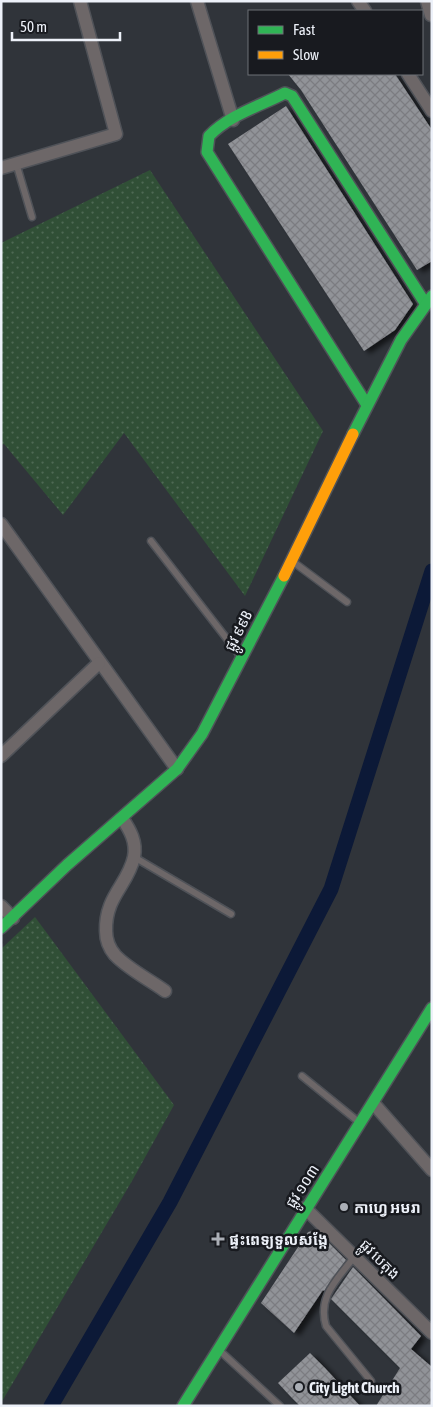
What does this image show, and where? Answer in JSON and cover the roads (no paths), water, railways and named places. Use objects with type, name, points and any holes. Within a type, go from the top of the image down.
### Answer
[{"type":"street","points":[[1,168],[116,134],[80,1]]},
{"type":"street","points":[[197,1],[233,120]]},
{"type":"street","points":[[427,1],[428,16]]},
{"type":"street","points":[[409,75],[432,111]]},
{"type":"street","points":[[367,405],[207,152],[207,142],[210,134],[284,93],[292,96],[428,299]]},
{"type":"street","name":"ផ្លូវ ៩៩B","points":[[1,928],[67,865],[177,768],[202,734],[292,560],[367,405],[401,340],[428,299]]},
{"type":"street","points":[[1,524],[99,663],[177,768]]},
{"type":"street","points":[[1,756],[99,663]]},
{"type":"street","points":[[122,818],[131,831],[134,843],[134,858],[109,904],[106,920],[106,937],[116,956],[165,991]]},
{"type":"street","points":[[1,906],[13,918]]},
{"type":"street","name":"ផ្លូវ ១០៣","points":[[183,1406],[305,1208],[374,1104],[432,1008]]},
{"type":"street","points":[[374,1104],[432,1170]]},
{"type":"street","name":"ផ្លូវ បេតុង","points":[[305,1208],[432,1332]]},
{"type":"lane","points":[[16,163],[32,217]]},
{"type":"lane","points":[[151,541],[241,658]]},
{"type":"lane","points":[[292,560],[348,602]]},
{"type":"lane","points":[[134,858],[231,914]]},
{"type":"lane","points":[[302,1076],[361,1124]]},
{"type":"lane","points":[[354,1257],[329,1291],[323,1304],[323,1316],[326,1326],[372,1381]]},
{"type":"lane","points":[[218,1349],[280,1406]]},
{"type":"waterway","points":[[51,1406],[170,1202],[331,889],[432,571]]},
{"type":"place","name":"កាហ្វេ អមរា","points":[[344,1207]]},
{"type":"place","name":"ផ្ទះពេទ្យទួលសង្កែ","points":[[218,1239]]},
{"type":"place","name":"City Light Church","points":[[299,1387]]}]
